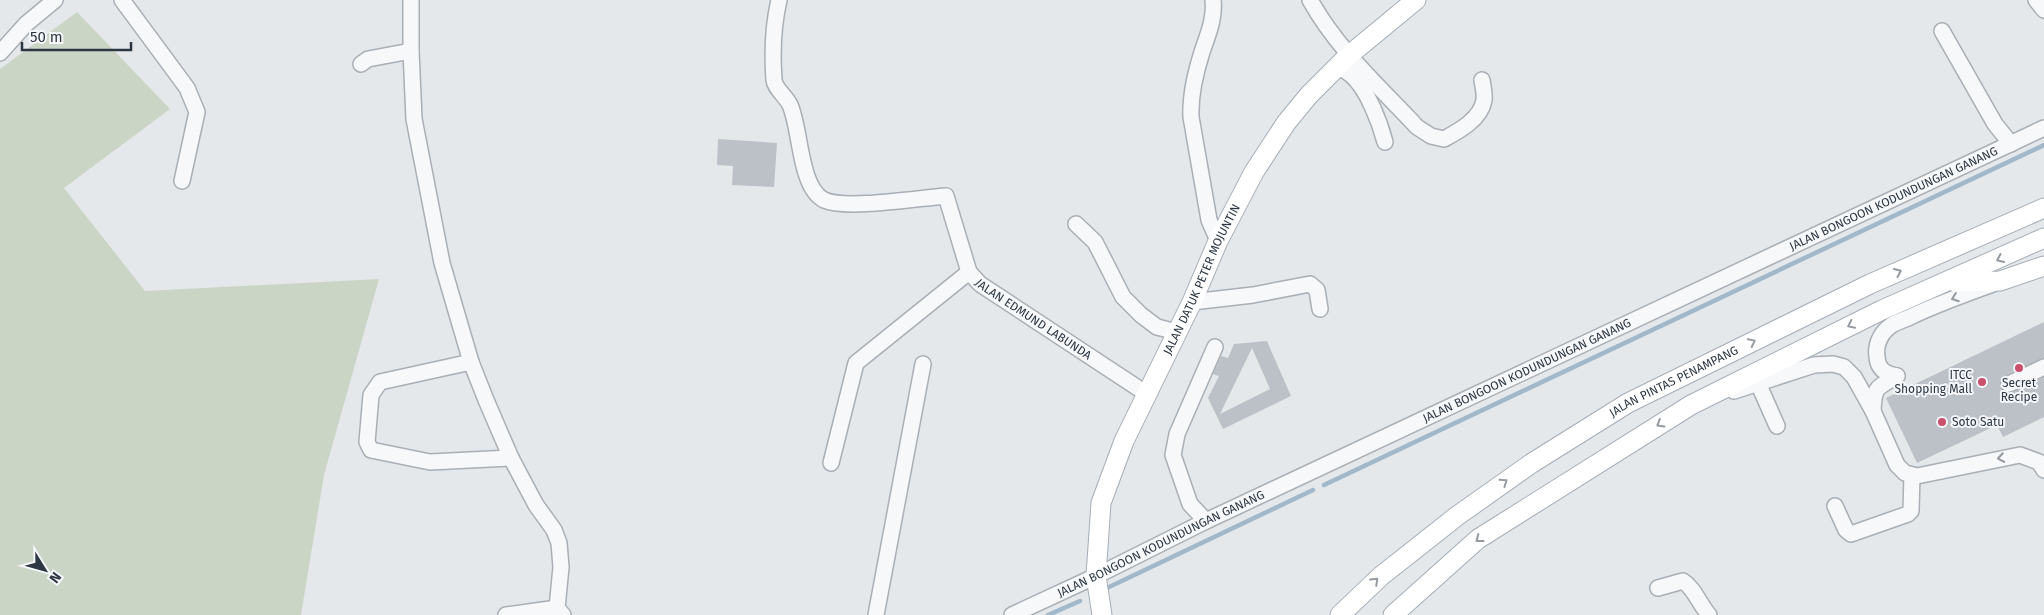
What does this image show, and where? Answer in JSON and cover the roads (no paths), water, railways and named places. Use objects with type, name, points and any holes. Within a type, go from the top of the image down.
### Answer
[{"type":"main road","name":"JALAN DATUK PETER MOJUNTIN","points":[[1102,615],[1096,576],[1101,503],[1121,450],[1192,302],[1218,241],[1254,172],[1286,123],[1309,95],[1342,61],[1416,0]]},
{"type":"main road","name":"JALAN PINTAS PENAMPANG","points":[[1340,615],[1381,576],[1457,516],[1532,463],[1628,403],[1870,284],[2044,208]]},
{"type":"main road","points":[[1393,615],[1478,539],[1691,405],[1882,310],[2044,238]]},
{"type":"main road","points":[[1947,282],[2000,281],[2044,266]]},
{"type":"street","points":[[0,53],[26,24],[55,0]]},
{"type":"street","points":[[122,0],[186,88],[197,112],[182,181]]},
{"type":"street","points":[[411,0],[414,119],[442,264],[472,362],[511,458],[536,505],[554,530],[559,543],[560,612],[506,615]]},
{"type":"street","name":"JALAN EDMUND LABUNDA","points":[[779,0],[773,26],[774,82],[790,104],[807,174],[813,190],[824,199],[852,204],[946,196],[970,272],[980,284],[1147,394]]},
{"type":"street","points":[[1214,0],[1213,20],[1190,100],[1191,117],[1209,220],[1218,241]]},
{"type":"street","points":[[1310,0],[1334,38],[1342,61],[1363,90],[1381,126],[1385,142]]},
{"type":"street","points":[[2036,0],[2044,10]]},
{"type":"street","points":[[1942,31],[1995,124],[2011,144]]},
{"type":"street","points":[[361,64],[368,59],[411,51]]},
{"type":"street","points":[[1342,61],[1417,127],[1431,136],[1444,139],[1464,128],[1482,107],[1484,99],[1482,80]]},
{"type":"street","name":"JALAN BONGOON KODUNDUNGAN GANANG","points":[[1012,615],[1096,576],[1206,521],[1771,258],[2044,128]]},
{"type":"street","points":[[1076,224],[1095,242],[1123,297],[1157,327],[1177,332]]},
{"type":"street","points":[[831,463],[856,364],[970,272]]},
{"type":"street","points":[[1873,411],[1873,394],[1897,376],[1881,370],[1877,362],[1876,350],[1879,338],[1889,327],[1932,306],[2000,281]]},
{"type":"street","points":[[1192,302],[1253,295],[1310,284],[1317,290],[1320,309]]},
{"type":"street","points":[[1206,521],[1190,504],[1173,455],[1177,434],[1215,347]]},
{"type":"street","points":[[472,362],[380,382],[371,395],[367,442],[371,450],[419,461],[511,458]]},
{"type":"street","points":[[877,613],[922,364]]},
{"type":"street","points":[[1691,405],[1814,365],[1834,364],[1850,371],[1873,411],[1897,465],[1905,473],[1917,476],[2020,455],[2039,462],[2044,470]]},
{"type":"street","points":[[2009,384],[2044,367]]},
{"type":"street","points":[[1758,383],[1777,426]]},
{"type":"street","points":[[1835,506],[1846,530],[1850,534],[1908,514],[1911,512],[1912,475]]},
{"type":"street","points":[[1658,588],[1683,581],[1688,585],[1709,615]]},
{"type":"waterway","points":[[1324,485],[2044,145]]},
{"type":"waterway","points":[[1107,588],[1313,490]]},
{"type":"waterway","points":[[1048,615],[1080,601]]},
{"type":"place","name":"Secret Recipe","points":[[2019,368]]},
{"type":"place","name":"ITCC Shopping Mall","points":[[1982,382]]},
{"type":"place","name":"Soto Satu","points":[[1942,422]]}]
